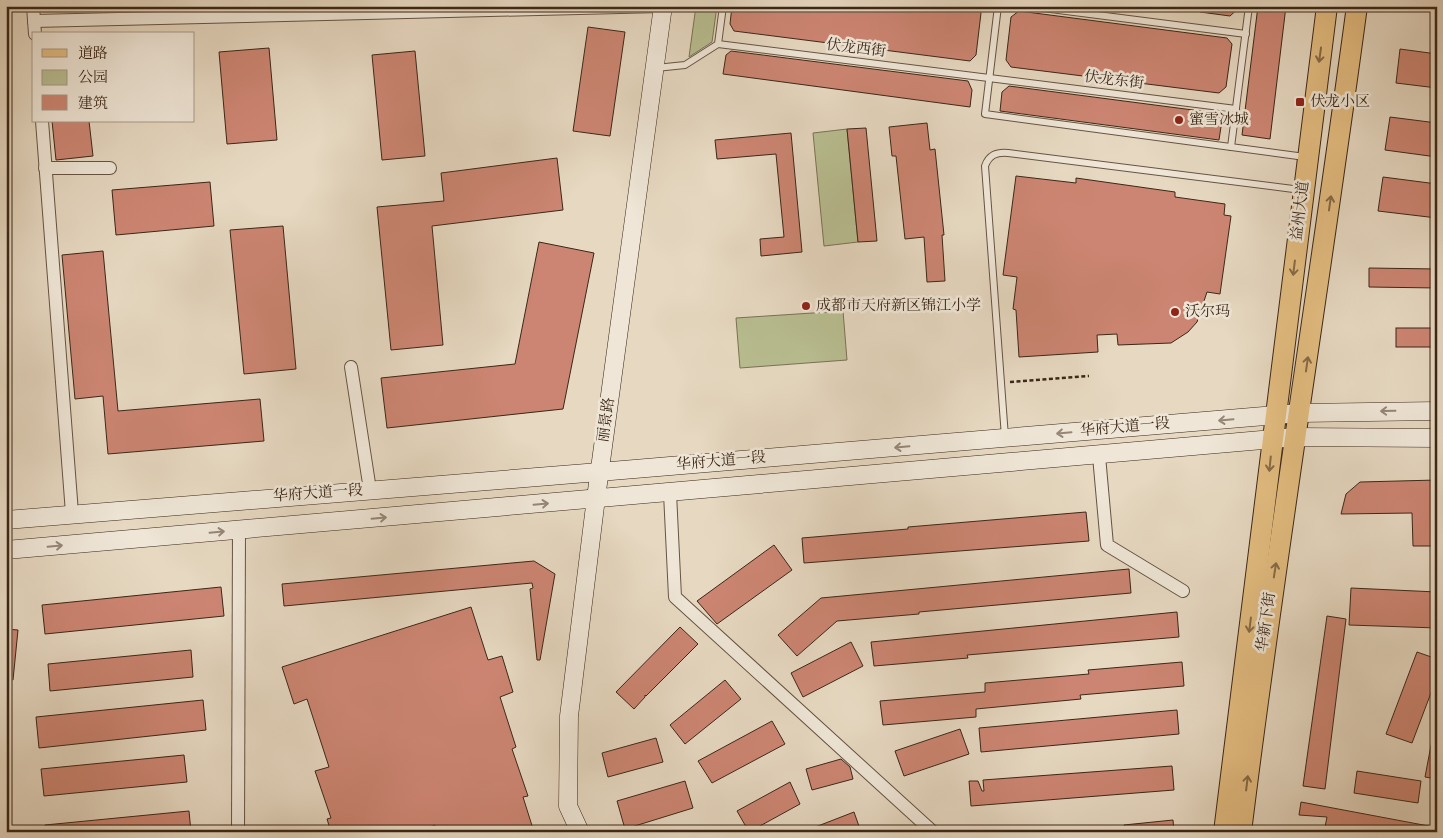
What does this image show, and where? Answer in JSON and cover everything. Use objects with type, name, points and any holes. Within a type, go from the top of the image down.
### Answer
[{"type":"main road","name":"丽景路","points":[[580,832],[568,806],[569,716],[596,498],[662,6]]},
{"type":"main road","name":"益州大道","points":[[1224,832],[1304,190],[1306,157],[1327,6]]},
{"type":"main road","name":"益州大道","points":[[1300,412],[1357,6]]},
{"type":"main road","name":"华府大道一段","points":[[6,520],[72,513],[600,472],[1300,412],[1437,411]]},
{"type":"main road","name":"华新下街","points":[[1241,832],[1266,627],[1300,412]]},
{"type":"main road","points":[[6,550],[1099,456],[1296,437],[1437,438]]},
{"type":"street","points":[[33,6],[35,28],[662,6]]},
{"type":"street","points":[[42,122],[72,513]]},
{"type":"street","points":[[45,168],[110,168]]},
{"type":"street","points":[[351,367],[370,490]]},
{"type":"street","points":[[1099,456],[1106,545],[1183,590]]},
{"type":"street","points":[[670,493],[675,597],[933,832]]},
{"type":"street","points":[[238,832],[239,530]]},
{"type":"lane","points":[[654,68],[686,65],[718,44],[723,6]]},
{"type":"lane","points":[[998,6],[985,114],[1306,157]]},
{"type":"lane","points":[[1027,6],[1246,34]]},
{"type":"lane","points":[[1231,147],[1249,6]]},
{"type":"lane","name":"伏龙西街","points":[[718,44],[990,78]]},
{"type":"lane","name":"伏龙东街","points":[[990,78],[1236,109]]},
{"type":"lane","points":[[1005,438],[984,166],[988,158],[993,154],[1008,153],[1304,190]]},
{"type":"path","points":[[1001,382],[1089,376]]},
{"type":"green space","points":[[696,6],[717,6],[712,42],[689,57]]},
{"type":"green space","points":[[847,129],[858,242],[824,246],[813,133]]},
{"type":"green space","points":[[843,311],[847,360],[740,368],[736,318]]},
{"type":"building","points":[[732,6],[757,9],[757,6],[977,6],[981,13],[976,55],[970,61],[734,31],[730,24]]},
{"type":"building","points":[[1200,6],[1241,6],[1230,16],[1200,12]]},
{"type":"building","points":[[1258,6],[1286,6],[1270,139],[1242,135]]},
{"type":"building","points":[[1019,11],[1227,38],[1232,44],[1226,87],[1219,93],[1011,67],[1006,60],[1011,17]]},
{"type":"building","points":[[588,27],[625,32],[610,136],[573,131]]},
{"type":"building","points":[[269,48],[277,140],[227,144],[219,52]]},
{"type":"building","points":[[1400,49],[1437,54],[1437,88],[1396,83]]},
{"type":"building","points":[[415,51],[425,156],[382,160],[372,55]]},
{"type":"building","points":[[731,51],[968,81],[972,90],[970,107],[723,74],[726,55]]},
{"type":"building","points":[[1009,86],[1216,113],[1222,120],[1219,140],[1000,111],[1002,92]]},
{"type":"building","points":[[1390,117],[1437,123],[1437,157],[1385,150]]},
{"type":"building","points":[[52,122],[89,122],[93,156],[56,160]]},
{"type":"building","points":[[927,123],[930,150],[935,149],[944,235],[942,235],[945,281],[927,282],[924,237],[905,239],[896,156],[892,156],[889,127]]},
{"type":"building","points":[[866,128],[877,241],[858,242],[847,129]]},
{"type":"building","points":[[791,133],[802,252],[761,256],[760,239],[784,237],[776,154],[717,159],[715,140]]},
{"type":"building","points":[[557,158],[563,210],[432,226],[443,345],[391,350],[377,207],[444,201],[441,173]]},
{"type":"building","points":[[1016,176],[1076,183],[1076,178],[1175,192],[1175,197],[1225,204],[1224,215],[1231,216],[1220,294],[1207,292],[1197,322],[1188,332],[1171,343],[1118,345],[1117,334],[1097,335],[1098,352],[1019,357],[1016,310],[1013,309],[1017,277],[1003,275]]},
{"type":"building","points":[[1383,177],[1437,184],[1437,218],[1378,211]]},
{"type":"building","points":[[210,182],[214,226],[116,235],[112,190]]},
{"type":"building","points":[[283,226],[296,369],[244,374],[230,230]]},
{"type":"building","points":[[539,242],[594,253],[563,409],[387,428],[381,378],[515,364]]},
{"type":"building","points":[[103,251],[118,411],[260,399],[264,441],[108,454],[103,396],[75,399],[62,255]]},
{"type":"building","points":[[1369,268],[1437,269],[1437,288],[1369,287]]},
{"type":"building","points":[[1396,328],[1437,328],[1437,347],[1396,347]]},
{"type":"building","points":[[1437,480],[1437,546],[1413,546],[1412,513],[1341,514],[1346,494],[1360,482]]},
{"type":"building","points":[[1086,512],[1089,541],[804,563],[802,538]]},
{"type":"building","points":[[774,545],[792,570],[717,624],[697,601]]},
{"type":"building","points":[[534,561],[555,574],[540,660],[537,660],[530,589],[533,588],[532,583],[284,606],[282,584]]},
{"type":"building","points":[[1129,569],[1131,593],[837,621],[797,656],[778,635],[821,598]]},
{"type":"building","points":[[221,587],[224,616],[45,634],[42,605]]},
{"type":"building","points":[[1351,588],[1437,592],[1437,628],[1349,625]]},
{"type":"building","points":[[471,607],[488,660],[502,656],[513,692],[500,697],[516,747],[512,749],[528,796],[523,797],[534,832],[436,832],[435,825],[415,832],[331,832],[327,819],[331,818],[315,771],[329,767],[307,699],[294,704],[282,667]]},
{"type":"building","points":[[1177,612],[1179,637],[967,655],[968,658],[874,666],[871,642]]},
{"type":"building","points":[[1327,616],[1346,619],[1325,789],[1303,786]]},
{"type":"building","points":[[680,627],[698,644],[645,695],[634,709],[616,692]]},
{"type":"building","points":[[6,629],[18,630],[13,680],[6,680]]},
{"type":"building","points":[[851,642],[863,666],[803,697],[791,673]]},
{"type":"building","points":[[191,650],[193,677],[50,691],[48,664]]},
{"type":"building","points":[[1417,652],[1437,659],[1437,677],[1412,743],[1386,734]]},
{"type":"building","points":[[1182,662],[1184,686],[1080,695],[1081,699],[976,709],[976,717],[883,725],[880,701],[985,692],[985,683],[1089,674],[1088,670]]},
{"type":"building","points":[[725,680],[741,699],[685,744],[670,725]]},
{"type":"building","points":[[203,700],[206,730],[39,748],[36,717]]},
{"type":"building","points":[[1177,710],[1179,734],[981,752],[979,728]]},
{"type":"building","points":[[772,721],[785,744],[712,783],[698,761]]},
{"type":"building","points":[[960,729],[969,754],[904,776],[895,751]]},
{"type":"building","points":[[656,738],[663,762],[608,777],[602,753]]},
{"type":"building","points":[[1432,740],[1437,740],[1437,779],[1425,777]]},
{"type":"building","points":[[184,755],[187,782],[44,796],[41,769]]},
{"type":"building","points":[[841,759],[850,767],[853,779],[812,790],[806,769]]},
{"type":"building","points":[[1172,766],[1174,790],[971,806],[969,781],[978,781],[982,791],[984,791],[983,780]]},
{"type":"building","points":[[1357,771],[1421,781],[1418,803],[1354,793]]},
{"type":"building","points":[[685,781],[693,808],[625,829],[617,801]]},
{"type":"building","points":[[790,782],[800,804],[749,832],[737,811]]},
{"type":"building","points":[[1301,802],[1434,827],[1433,832],[1324,832],[1327,817],[1299,815]]},
{"type":"building","points":[[189,811],[191,832],[46,832],[45,825]]},
{"type":"building","points":[[854,812],[861,832],[805,832],[805,831]]},
{"type":"building","points":[[1173,820],[1174,832],[1124,832],[1124,825]]},
{"type":"place","name":"伏龙小区","points":[[1300,102]]},
{"type":"place","name":"蜜雪冰城","points":[[1179,120]]},
{"type":"place","name":"成都市天府新区锦江小学","points":[[806,306]]},
{"type":"place","name":"沃尔玛","points":[[1175,312]]}]
